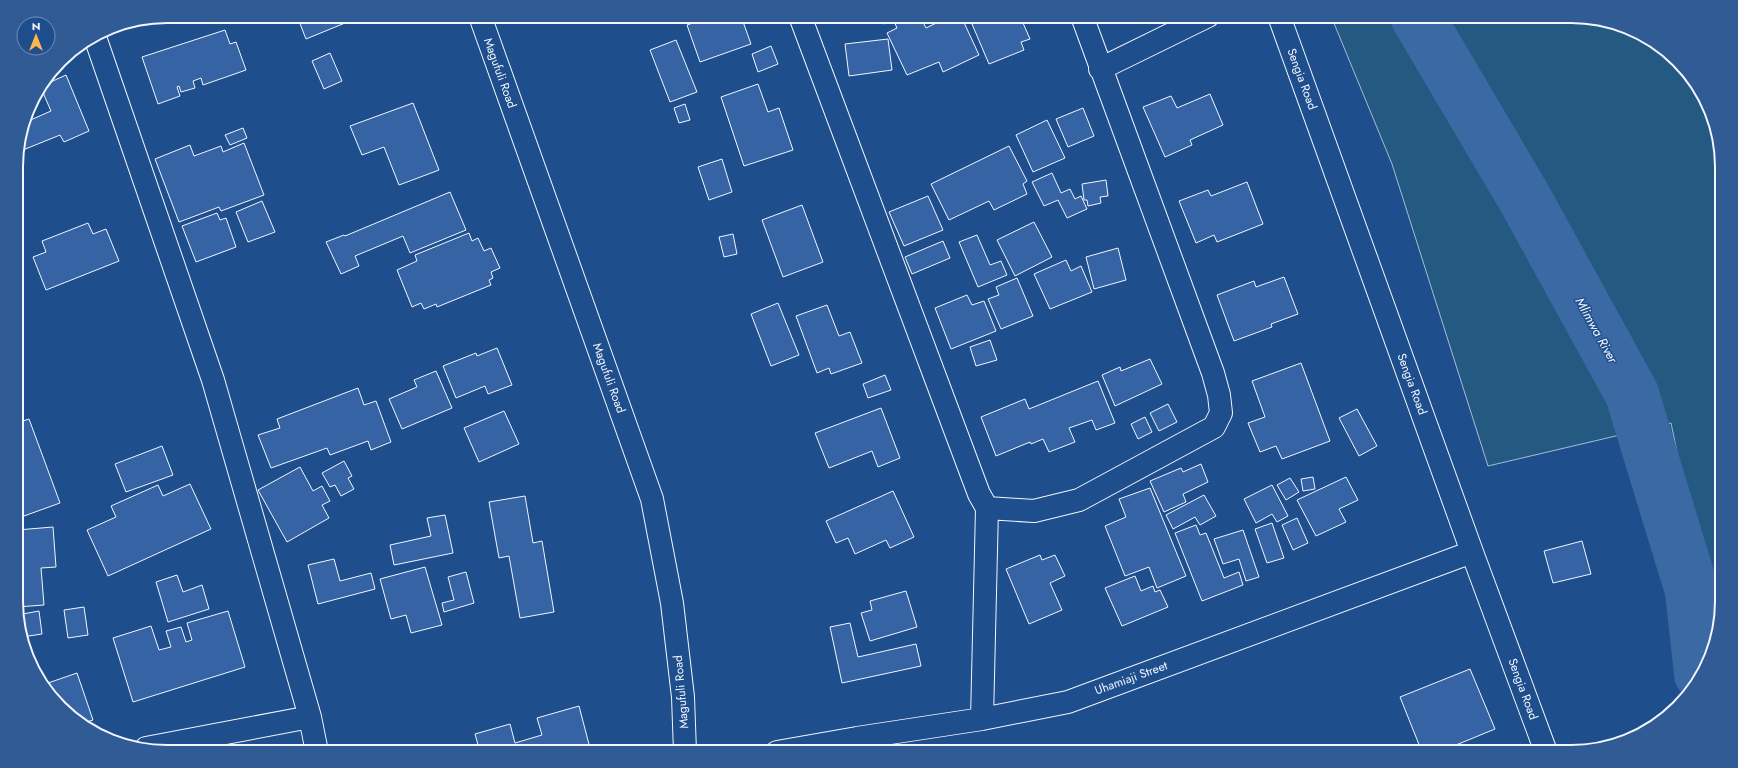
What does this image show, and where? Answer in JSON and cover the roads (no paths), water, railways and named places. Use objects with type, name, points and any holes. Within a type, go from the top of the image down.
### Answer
[{"type":"street","name":"Magufuli Road","points":[[482,23],[652,499],[672,603],[683,697],[685,745]]},
{"type":"street","points":[[803,23],[979,494],[987,508],[982,719]]},
{"type":"street","points":[[987,508],[1034,511],[1079,500],[1214,428],[1221,413],[1219,395],[1213,373],[1100,69],[1084,23]]},
{"type":"street","points":[[1100,69],[1194,23]]},
{"type":"street","name":"Sengia Road","points":[[1282,23],[1472,552],[1543,745]]},
{"type":"street","points":[[96,42],[213,380],[310,717],[316,745]]},
{"type":"street","name":"Uhamiaji Street","points":[[817,745],[982,719],[1068,702],[1472,552]]},
{"type":"street","points":[[162,745],[310,717]]},
{"type":"waterway","name":"Mlimwa River","points":[[1421,23],[1525,199],[1632,394],[1692,591],[1700,664]]}]
